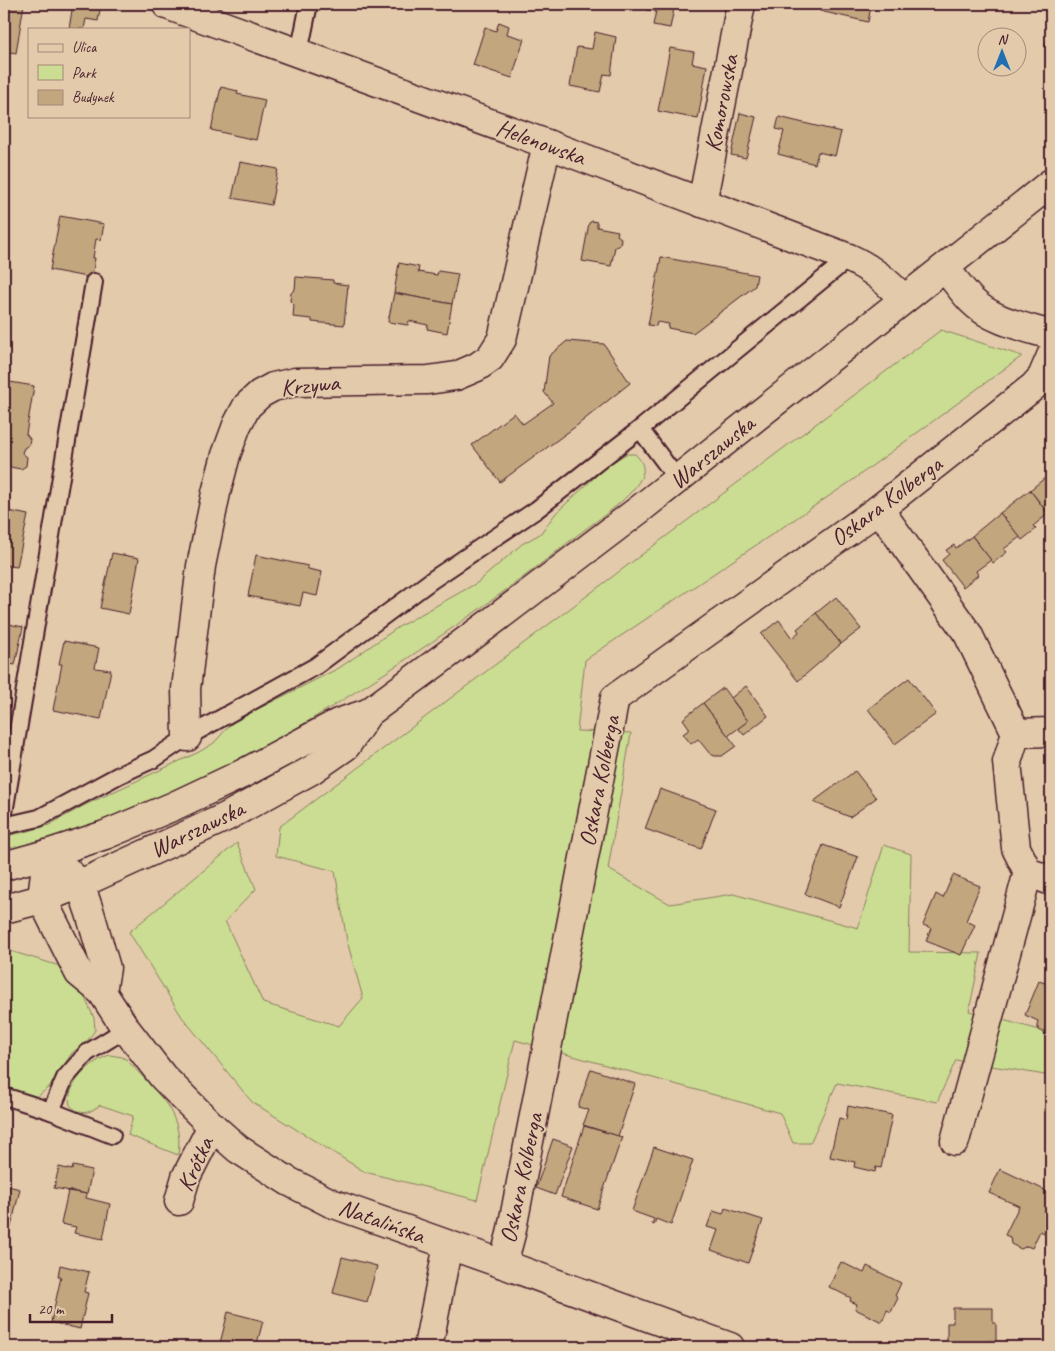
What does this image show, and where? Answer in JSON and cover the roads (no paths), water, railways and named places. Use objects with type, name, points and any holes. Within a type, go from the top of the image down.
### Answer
[{"type":"street","name":"Komorowska","points":[[702,203],[740,4]]},
{"type":"street","name":"Helenowska","points":[[167,5],[547,144],[849,258],[882,277],[904,300]]},
{"type":"street","name":"Krzywa","points":[[187,737],[186,689],[200,566],[226,455],[237,425],[247,406],[260,394],[273,387],[295,382],[428,380],[456,376],[478,367],[490,358],[502,339],[547,144]]},
{"type":"street","name":"Warszawska","points":[[4,866],[105,835],[174,806],[244,773],[338,723],[368,713],[490,624],[678,480],[1051,183]]},
{"type":"street","points":[[944,268],[972,301],[989,313],[998,318],[1051,335]]},
{"type":"street","name":"Oskara Kolberga","points":[[503,1264],[511,1234],[615,698],[879,509],[1033,387],[1042,377],[1051,356]]},
{"type":"street","points":[[879,509],[968,634],[1016,734],[1007,762],[1016,848],[1039,876],[955,1140]]},
{"type":"street","name":"Warszawska","points":[[4,909],[42,899],[80,884],[226,817],[310,771],[346,746],[368,713]]},
{"type":"street","points":[[1016,734],[1051,732]]},
{"type":"street","points":[[47,854],[80,884],[106,968],[102,992]]},
{"type":"street","points":[[42,899],[47,854]]},
{"type":"street","name":"Natalińska","points":[[42,899],[79,973],[102,992],[126,1029],[164,1077],[212,1126],[238,1149],[274,1173],[331,1203],[730,1347]]},
{"type":"street","name":"Krótka","points":[[179,1201],[186,1178],[212,1126]]},
{"type":"street","points":[[428,1347],[448,1245]]},
{"type":"lane","points":[[299,54],[309,4]]},
{"type":"lane","points":[[4,826],[39,818],[118,774],[154,758],[187,737],[316,666],[432,580],[536,510],[640,429],[849,258]]},
{"type":"lane","points":[[4,813],[94,282]]},
{"type":"lane","points":[[640,429],[678,480]]},
{"type":"lane","points":[[51,1111],[65,1078],[86,1053],[126,1029]]},
{"type":"lane","points":[[4,1096],[51,1111],[112,1135]]}]
